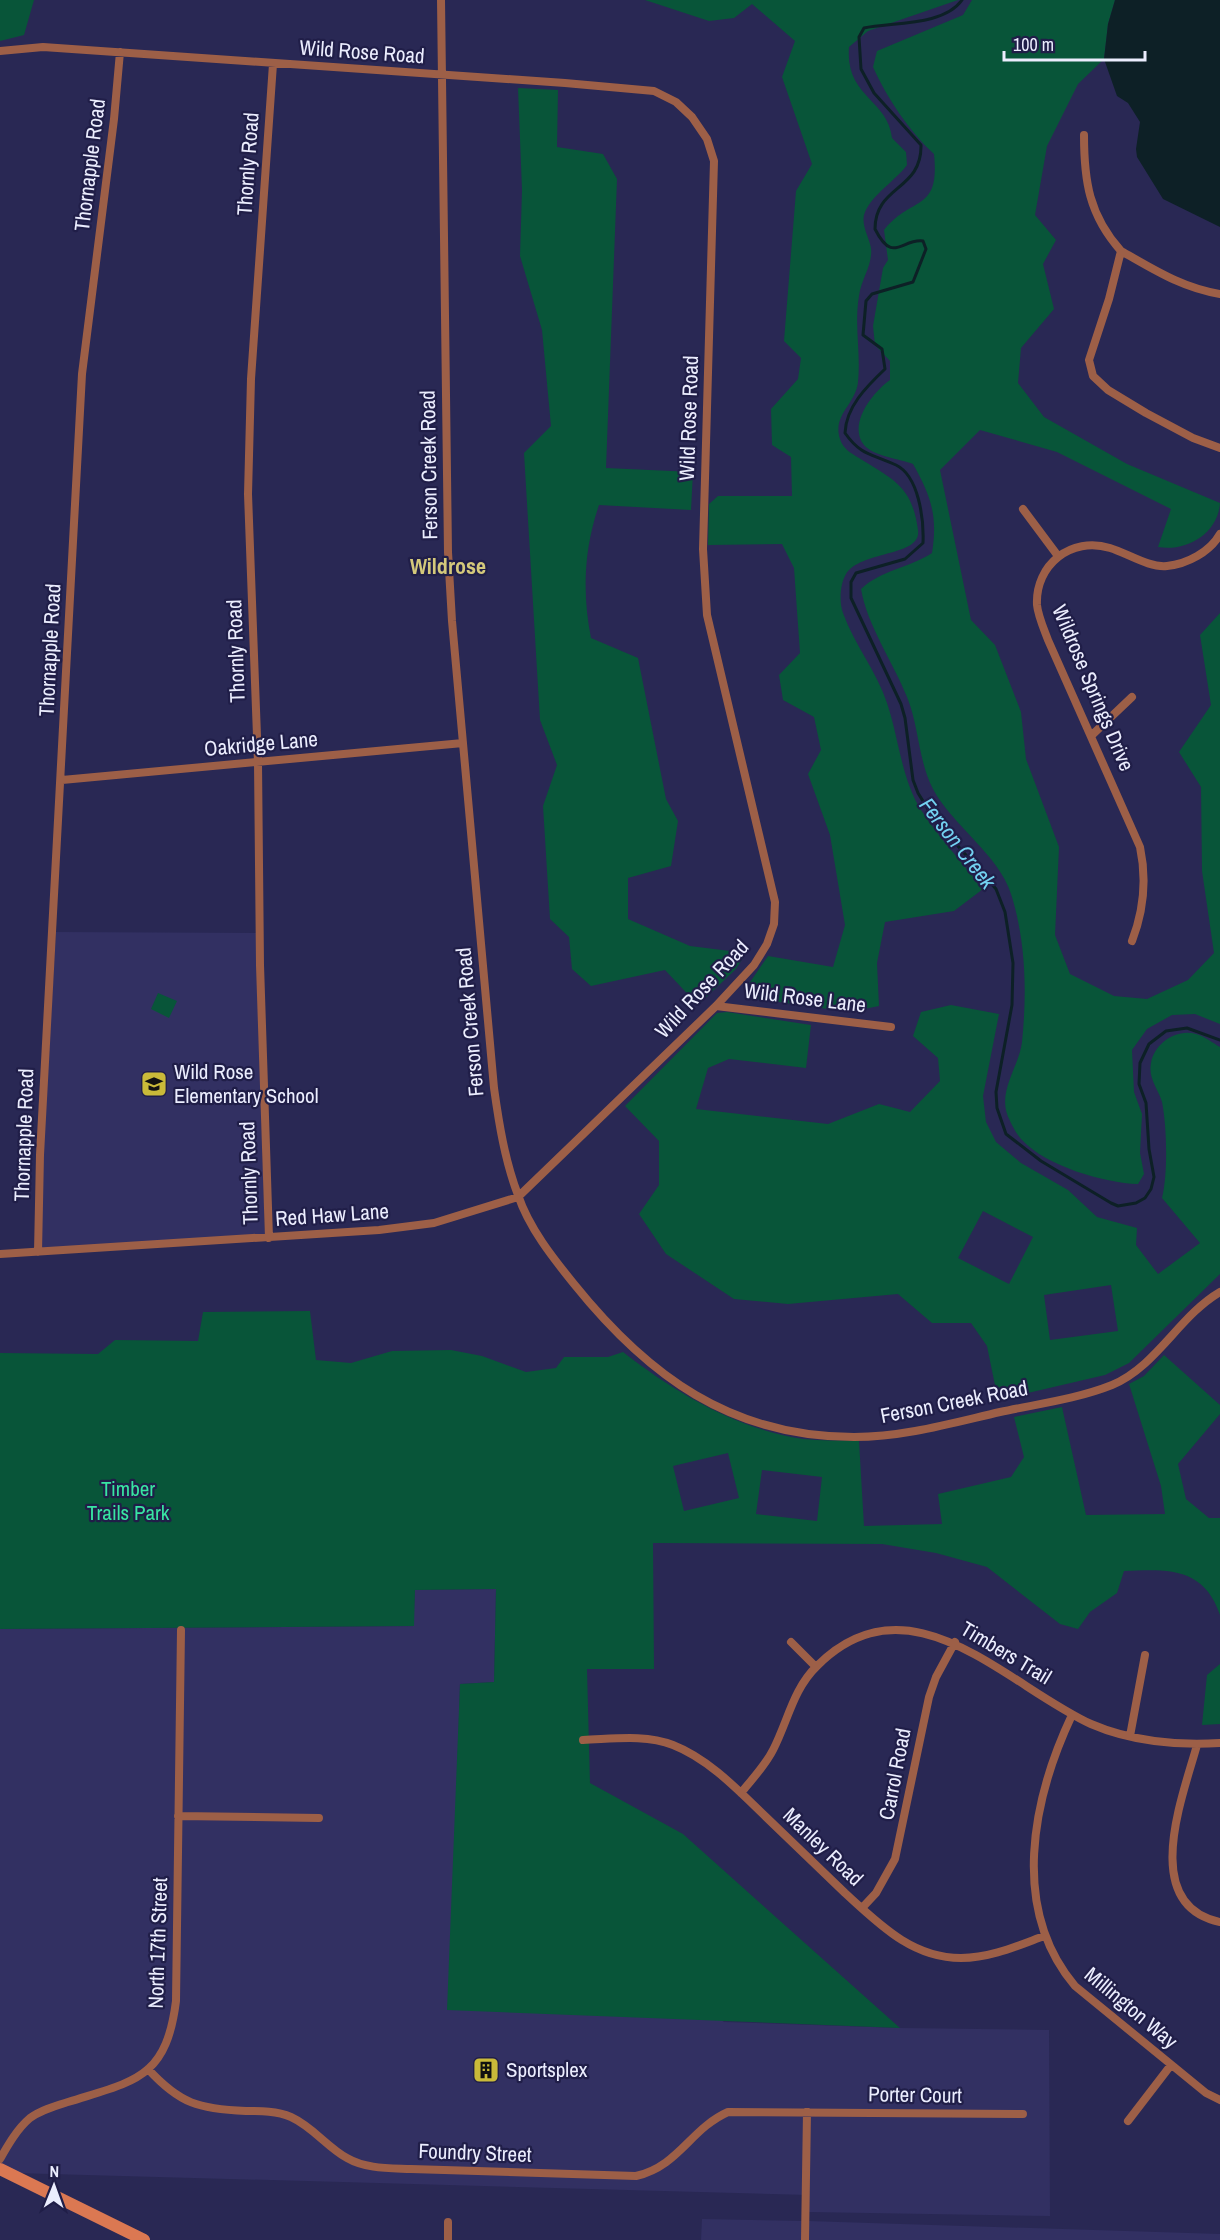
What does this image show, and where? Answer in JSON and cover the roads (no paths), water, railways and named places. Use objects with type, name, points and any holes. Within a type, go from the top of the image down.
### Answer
[{"type":"street","name":"Ferson Creek Road","points":[[441,0],[448,552],[494,1088],[504,1144],[518,1197],[539,1235],[562,1269],[605,1322],[647,1362],[682,1387],[724,1409],[770,1426],[854,1437],[920,1430],[1110,1386],[1138,1370],[1202,1303],[1220,1293]]},
{"type":"street","name":"Wild Rose Road","points":[[0,51],[24,47],[120,52],[654,91],[676,102],[692,117],[707,139],[714,161],[703,549],[707,615],[775,902],[774,924],[766,944],[753,965],[716,1006],[518,1197]]},
{"type":"street","name":"Thornapple Road","points":[[38,1252],[40,1155],[62,780],[82,374],[114,119],[120,52]]},
{"type":"street","name":"Thornly Road","points":[[269,1238],[260,965],[258,763],[248,473],[251,379],[273,64]]},
{"type":"street","points":[[1084,135],[1084,171],[1088,196],[1107,236],[1120,251],[1174,281],[1195,290],[1220,294]]},
{"type":"street","points":[[1120,251],[1109,299],[1089,360],[1093,376],[1108,390],[1146,413],[1193,438],[1220,448]]},
{"type":"street","points":[[1023,509],[1058,556],[1088,545],[1109,548],[1165,566],[1196,556],[1220,534]]},
{"type":"street","name":"Wildrose Springs Drive","points":[[1058,556],[1048,565],[1039,580],[1037,607],[1048,640],[1140,847],[1144,864],[1143,906],[1132,941]]},
{"type":"street","points":[[1092,735],[1132,697]]},
{"type":"street","name":"Oakridge Lane","points":[[62,780],[464,743]]},
{"type":"street","name":"Wild Rose Lane","points":[[716,1006],[891,1027]]},
{"type":"street","name":"Red Haw Lane","points":[[0,1254],[379,1230],[434,1223],[518,1197]]},
{"type":"street","name":"North 17th Street","points":[[0,2159],[21,2127],[32,2117],[48,2108],[128,2084],[148,2070],[168,2041],[176,2001],[181,1630]]},
{"type":"street","name":"Timbers Trail","points":[[741,1793],[773,1751],[796,1693],[816,1666],[831,1653],[850,1642],[882,1632],[930,1633],[955,1642],[1072,1715],[1111,1731],[1159,1742],[1197,1745],[1220,1743]]},
{"type":"street","points":[[791,1642],[816,1666]]},
{"type":"street","name":"Carrol Road","points":[[862,1908],[876,1893],[896,1859],[929,1697],[936,1677],[955,1642]]},
{"type":"street","points":[[1130,1736],[1145,1655]]},
{"type":"street","name":"Millington Way","points":[[1072,1715],[1061,1738],[1041,1809],[1034,1857],[1033,1891],[1044,1936],[1064,1972],[1075,1986],[1171,2065],[1220,2100]]},
{"type":"street","name":"Manley Road","points":[[583,1740],[642,1738],[672,1744],[692,1753],[741,1793],[862,1908],[899,1939],[917,1949],[939,1956],[959,1958],[996,1954],[1044,1936]]},
{"type":"street","points":[[1197,1745],[1173,1836],[1172,1862],[1179,1889],[1189,1906],[1205,1919],[1220,1923]]},
{"type":"street","points":[[178,1816],[319,1818]]},
{"type":"street","points":[[1128,2121],[1171,2065]]},
{"type":"street","name":"Foundry Street","points":[[148,2070],[166,2089],[189,2103],[214,2109],[279,2113],[300,2122],[355,2161],[376,2167],[636,2176],[661,2168],[674,2158],[705,2125],[728,2112],[807,2112]]},
{"type":"street","points":[[805,2240],[807,2112]]},
{"type":"street","name":"Porter Court","points":[[807,2112],[1023,2114]]},
{"type":"street","points":[[0,2169],[144,2240]]},
{"type":"street","points":[[448,2222],[448,2240]]},
{"type":"water","points":[[1115,0],[1220,0],[1220,227],[1163,199],[1137,157],[1140,122],[1128,103],[1117,96],[1104,59],[1108,24]]},
{"type":"waterway","name":"Ferson Creek","points":[[962,0],[954,8],[931,19],[864,28],[859,37],[861,69],[874,93],[921,145],[919,160],[914,171],[882,204],[877,215],[875,229],[887,246],[893,248],[923,241],[926,249],[913,282],[872,294],[866,301],[863,335],[882,349],[885,369],[858,398],[849,415],[845,433],[856,446],[868,454],[896,465],[910,479],[915,488],[921,511],[923,543],[905,559],[856,573],[851,582],[851,598],[901,704],[913,780],[918,793],[934,819],[996,889],[1005,912],[1013,963],[1012,1005],[996,1092],[997,1108],[1006,1134],[1041,1161],[1111,1203],[1118,1206],[1136,1203],[1145,1198],[1151,1189],[1154,1177],[1149,1149],[1146,1103],[1139,1084],[1140,1063],[1149,1044],[1166,1031],[1187,1028],[1220,1040]]},
{"type":"place","name":"Wild Rose Elementary School","points":[[154,1084]]},
{"type":"place","name":"Sportsplex","points":[[486,2070]]},
{"type":"district","name":"Wildrose","points":[[448,566]]},
{"type":"park label","name":"Timber Trails Park","points":[[128,1501]]}]
